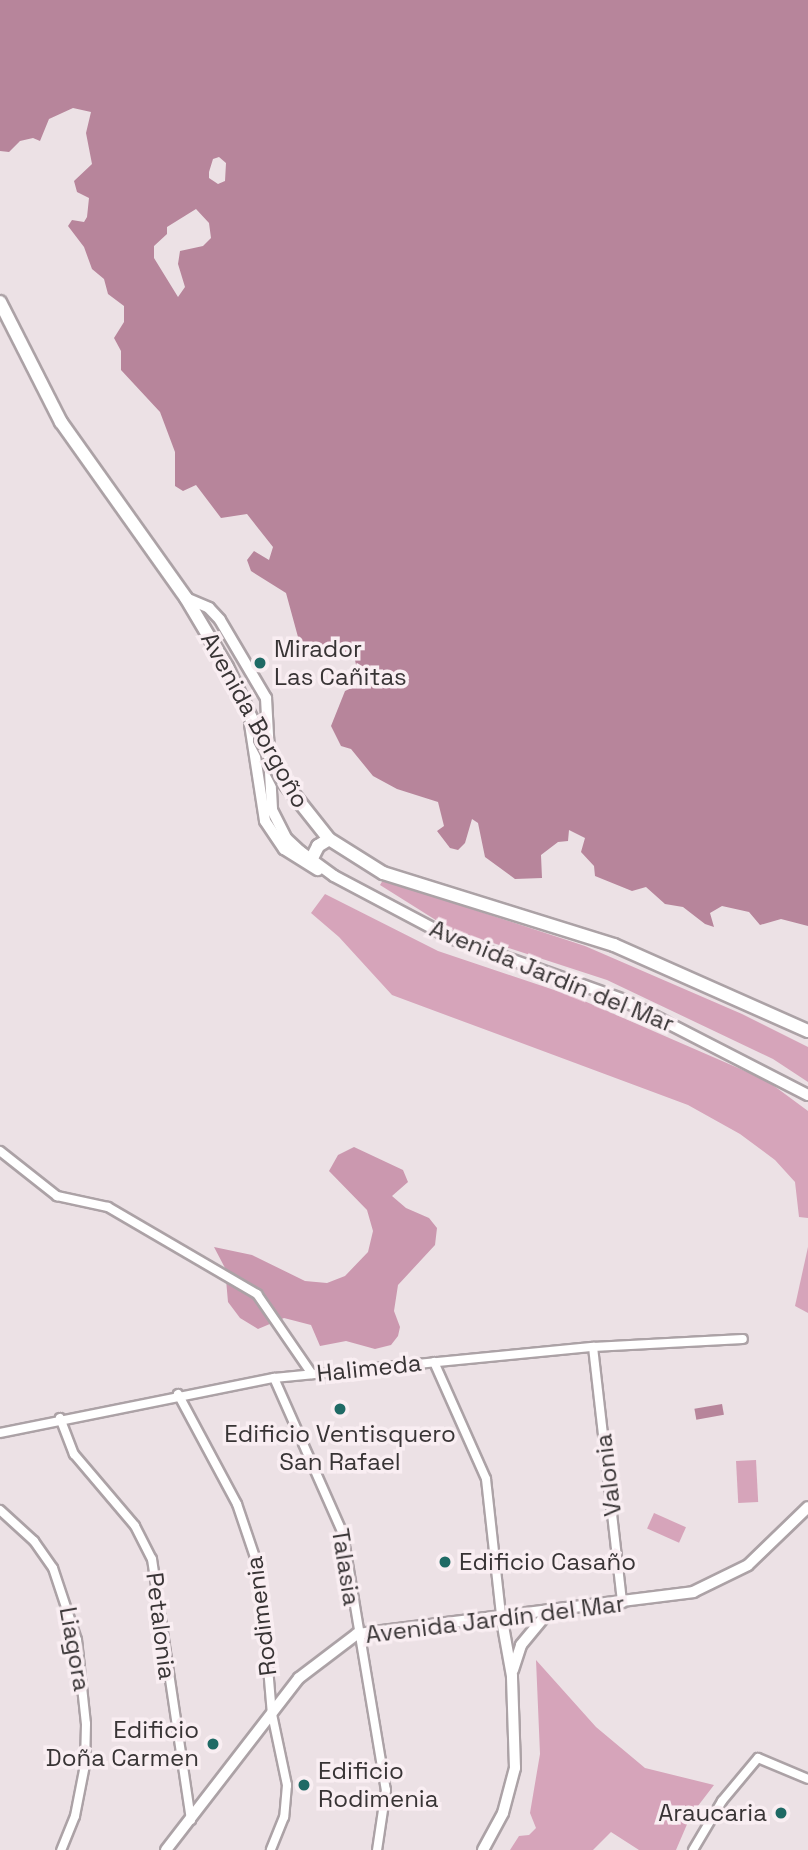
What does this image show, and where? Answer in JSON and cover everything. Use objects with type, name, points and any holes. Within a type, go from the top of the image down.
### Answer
[{"type":"main road","name":"Avenida Borgoño","points":[[0,302],[61,422],[186,598],[247,708],[283,781],[329,839],[368,866],[400,880],[614,945],[808,1031]]},
{"type":"main road","points":[[311,860],[318,846],[329,839]]},
{"type":"street","name":"Avenida Jardín del Mar","points":[[186,598],[209,608],[220,620],[266,698],[272,810],[287,839],[334,876]]},
{"type":"street","name":"Avenida Jardín del Mar","points":[[247,708],[258,799],[270,831],[300,862],[334,876],[467,946],[629,1003],[808,1095]]},
{"type":"street","points":[[0,1151],[57,1196],[108,1207],[257,1294],[312,1374]]},
{"type":"street","name":"Halimeda","points":[[0,1433],[178,1394],[274,1378],[593,1347],[743,1339]]},
{"type":"street","name":"Valonia","points":[[593,1347],[622,1603]]},
{"type":"street","points":[[434,1362],[486,1479],[501,1615],[512,1676],[516,1753],[512,1783],[483,1850]]},
{"type":"street","name":"Talasia","points":[[274,1378],[335,1508],[386,1790],[377,1850]]},
{"type":"street","name":"Rodimenia","points":[[178,1394],[232,1493],[254,1549],[266,1618],[272,1714],[287,1785],[284,1817],[271,1850]]},
{"type":"street","name":"Petalonia","points":[[60,1418],[74,1454],[135,1526],[152,1559],[191,1820]]},
{"type":"street","name":"Avenida Jardín del Mar","points":[[166,1850],[310,1667],[357,1634],[680,1595],[728,1577],[758,1557],[808,1507]]},
{"type":"street","name":"Liagora","points":[[0,1510],[34,1541],[52,1568],[77,1640],[87,1744],[80,1797],[61,1850]]},
{"type":"street","points":[[512,1676],[521,1645],[550,1610]]},
{"type":"street","points":[[694,1850],[722,1801],[758,1758],[808,1779]]},
{"type":"shaded area","points":[[0,0],[808,0],[808,926],[781,919],[760,925],[749,912],[722,906],[710,913],[714,927],[705,924],[683,907],[665,904],[646,887],[632,891],[595,876],[594,866],[581,852],[585,838],[569,830],[568,841],[558,842],[541,855],[542,878],[515,879],[485,857],[478,823],[472,819],[465,843],[458,850],[450,848],[437,831],[444,826],[438,802],[397,789],[373,776],[351,749],[341,746],[331,726],[345,691],[360,684],[355,660],[336,645],[315,646],[314,651],[307,652],[301,648],[286,593],[251,571],[247,560],[254,551],[269,560],[273,547],[247,514],[221,518],[196,485],[183,491],[175,486],[175,452],[160,412],[121,370],[121,351],[114,338],[124,322],[124,306],[108,294],[104,279],[92,269],[84,247],[68,226],[72,220],[84,222],[87,217],[89,198],[77,192],[74,181],[92,164],[86,133],[91,112],[73,108],[49,119],[40,141],[33,138],[20,141],[9,152],[0,151]],"holes":[[[219,157],[226,163],[225,181],[218,184],[209,178],[209,172],[213,159]],[[196,209],[209,223],[211,238],[203,246],[180,251],[178,264],[185,287],[178,297],[154,258],[154,246],[167,234],[167,227]]]},
{"type":"shaded area","points":[[383,880],[585,946],[742,1014],[808,1047],[808,1082],[773,1059],[607,980],[450,929],[380,885]]},
{"type":"shaded area","points":[[325,894],[438,951],[575,997],[766,1080],[808,1111],[808,1218],[799,1217],[795,1182],[775,1160],[740,1134],[688,1105],[392,995],[339,937],[311,913]]},
{"type":"shaded area","points":[[354,1147],[403,1170],[408,1182],[392,1196],[406,1208],[429,1218],[437,1228],[435,1245],[398,1285],[394,1311],[400,1327],[398,1336],[391,1345],[375,1349],[346,1341],[320,1346],[311,1325],[284,1318],[258,1329],[240,1318],[228,1302],[225,1268],[214,1247],[252,1255],[305,1281],[327,1283],[345,1276],[368,1252],[373,1231],[367,1210],[329,1171],[338,1155]]},
{"type":"shaded area","points":[[808,1247],[808,1313],[795,1306]]},
{"type":"shaded area","points":[[722,1404],[724,1415],[696,1420],[694,1409]]},
{"type":"shaded area","points":[[756,1460],[758,1502],[738,1503],[736,1461]]},
{"type":"shaded area","points":[[654,1513],[686,1527],[679,1543],[647,1529]]},
{"type":"shaded area","points":[[536,1660],[596,1727],[645,1768],[714,1785],[691,1815],[676,1850],[639,1850],[611,1832],[593,1850],[510,1850],[519,1836],[529,1835],[536,1828],[530,1813],[540,1754]]},
{"type":"place","name":"Mirador Las Cañitas","points":[[260,663]]},
{"type":"place","name":"Edificio Ventisquero San Rafael","points":[[340,1409]]},
{"type":"place","name":"Edificio Casaño","points":[[445,1562]]},
{"type":"place","name":"Edificio Doña Carmen","points":[[213,1744]]},
{"type":"place","name":"Edificio Rodimenia","points":[[304,1785]]},
{"type":"place","name":"Araucaria","points":[[781,1813]]}]
